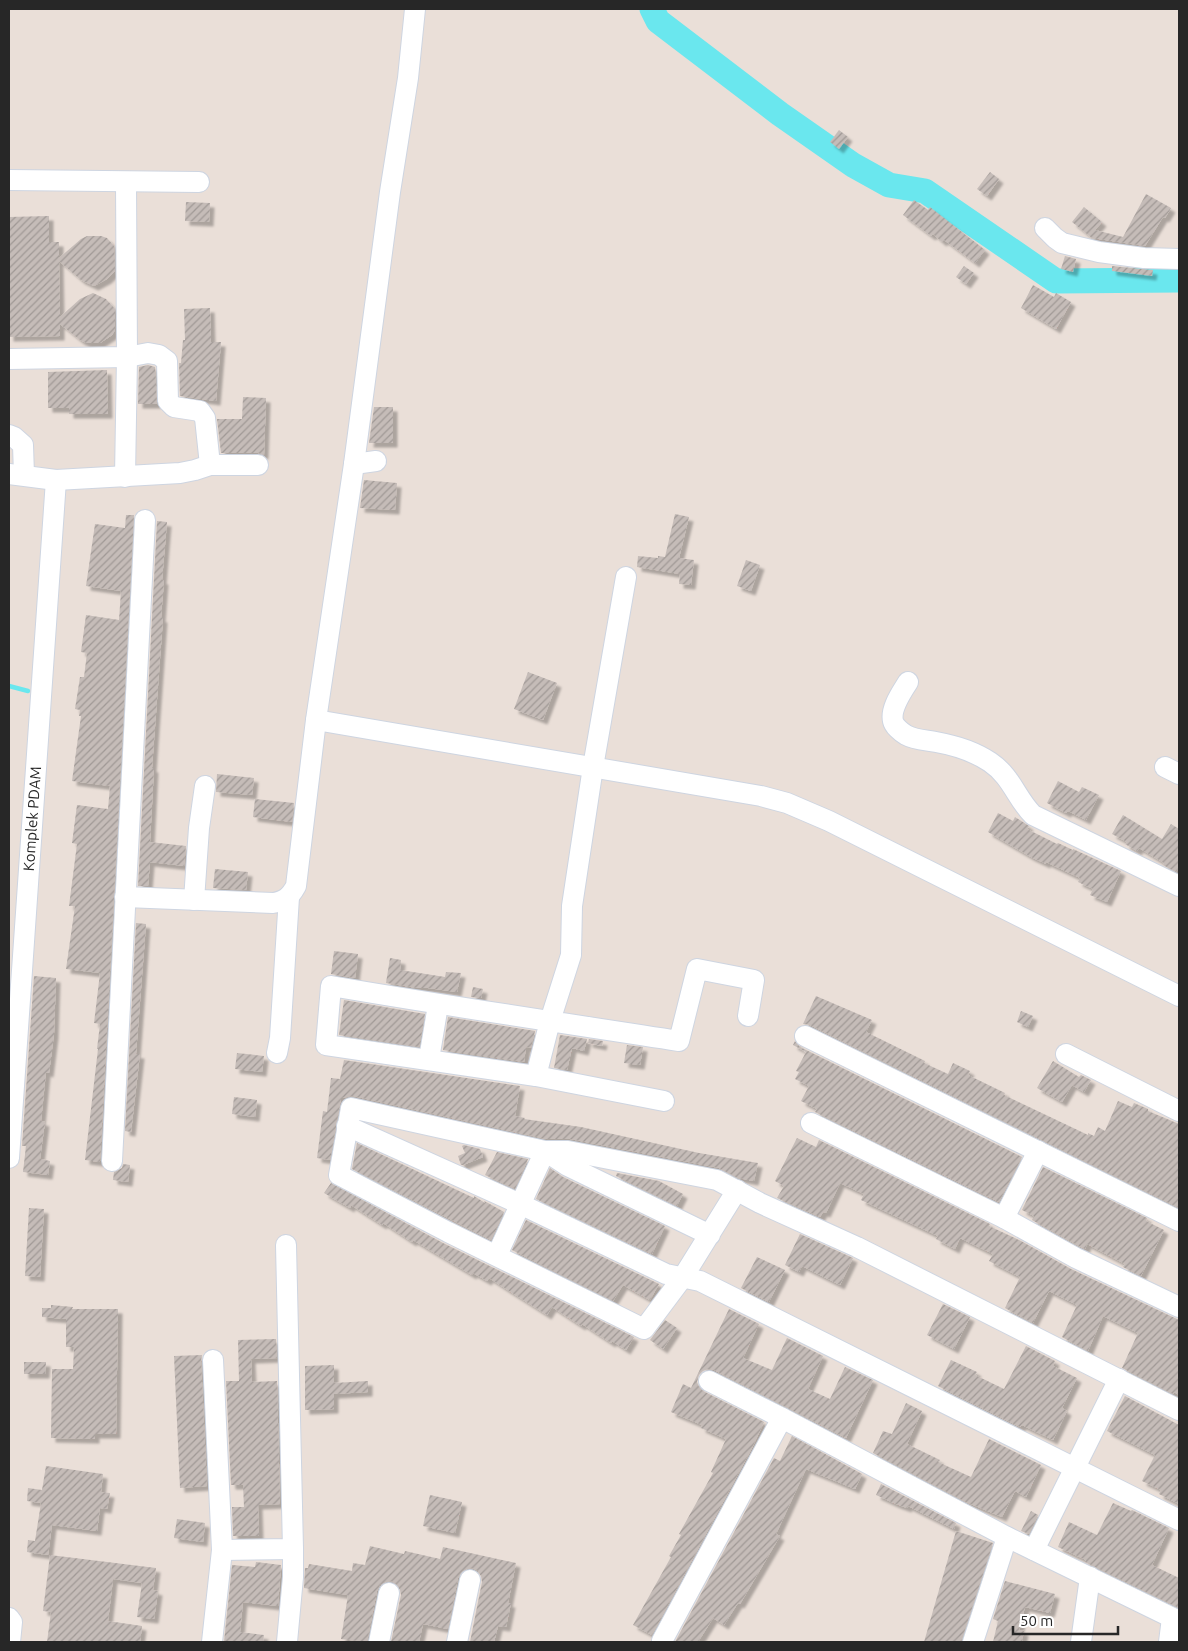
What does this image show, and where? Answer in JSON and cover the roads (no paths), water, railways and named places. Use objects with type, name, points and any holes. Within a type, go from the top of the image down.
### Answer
[{"type":"street","points":[[125,898],[273,903],[283,901],[289,897],[296,886],[316,720],[354,464],[388,202],[408,78],[415,9]]},
{"type":"street","points":[[9,180],[199,182]]},
{"type":"street","points":[[126,182],[126,477]]},
{"type":"street","points":[[1045,228],[1062,243],[1099,252],[1144,258],[1179,259]]},
{"type":"street","points":[[9,359],[127,357],[148,353],[159,355],[167,361],[168,401],[174,407],[200,411],[205,418],[210,465]]},
{"type":"street","points":[[9,435],[14,436],[23,445],[16,474],[56,480],[126,477],[180,472],[210,465],[258,465]]},
{"type":"street","points":[[354,464],[376,461]]},
{"type":"street","name":"Komplek PDAM","points":[[9,1158],[56,480]]},
{"type":"street","points":[[112,1161],[146,520]]},
{"type":"street","points":[[536,1076],[550,1021],[571,955],[572,906],[593,768],[626,577]]},
{"type":"street","points":[[908,682],[894,711],[893,721],[899,730],[906,735],[918,739],[971,752],[989,761],[1008,777],[1025,807],[1033,816],[1179,886]]},
{"type":"street","points":[[316,720],[761,796],[793,805],[1179,996]]},
{"type":"street","points":[[194,900],[204,786]]},
{"type":"street","points":[[277,1053],[280,1038],[289,897]]},
{"type":"street","points":[[664,1101],[536,1076],[326,1045],[331,986],[438,1005],[680,1041],[697,969],[754,980],[748,1016]]},
{"type":"street","points":[[428,1059],[438,1005]]},
{"type":"street","points":[[805,1036],[1038,1150],[1179,1222]]},
{"type":"street","points":[[1066,1054],[1179,1111]]},
{"type":"street","points":[[737,1190],[683,1277],[644,1328],[448,1232],[339,1175],[351,1108],[545,1151],[568,1151],[717,1180],[737,1190],[760,1203],[857,1247],[1179,1410]]},
{"type":"street","points":[[811,1123],[1004,1218],[1076,1258],[1179,1307]]},
{"type":"street","points":[[348,1126],[520,1204],[666,1274],[700,1281],[1179,1520]]},
{"type":"street","points":[[1004,1218],[1038,1150]]},
{"type":"street","points":[[497,1255],[545,1151]]},
{"type":"street","points":[[545,1151],[568,1166],[710,1235]]},
{"type":"street","points":[[286,1245],[293,1549],[293,1577],[287,1642]]},
{"type":"street","points":[[212,1642],[222,1550],[213,1360]]},
{"type":"street","points":[[1034,1550],[1119,1379]]},
{"type":"street","points":[[709,1382],[782,1418],[1007,1537],[1176,1620],[1169,1642]]},
{"type":"street","points":[[662,1641],[782,1418]]},
{"type":"street","points":[[974,1642],[1007,1537]]},
{"type":"street","points":[[222,1550],[293,1549]]},
{"type":"street","points":[[1081,1642],[1090,1577]]},
{"type":"street","points":[[457,1642],[470,1580]]},
{"type":"street","points":[[379,1642],[389,1593]]},
{"type":"street","points":[[9,1618],[12,1622],[10,1642]]},
{"type":"waterway","points":[[652,9],[658,21],[780,114],[853,165],[889,185],[925,191],[1056,281],[1179,280]]},
{"type":"waterway","points":[[9,686],[28,691]]}]
